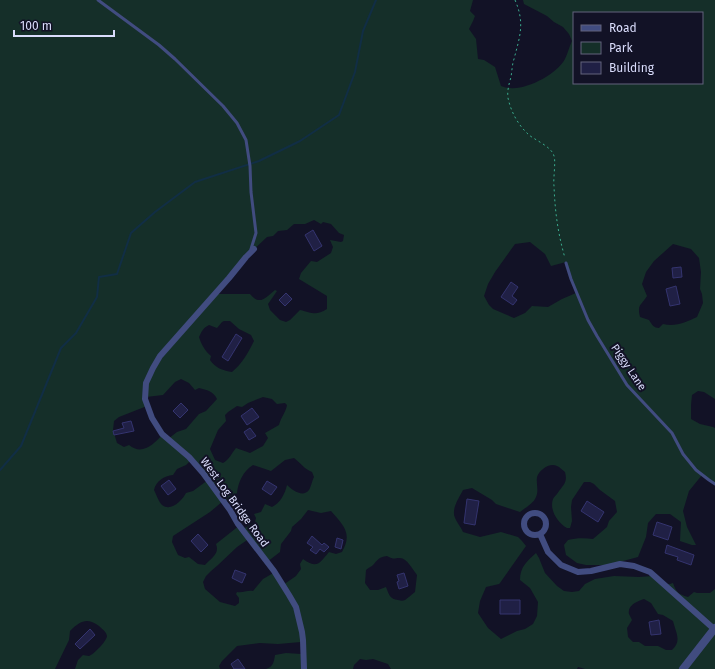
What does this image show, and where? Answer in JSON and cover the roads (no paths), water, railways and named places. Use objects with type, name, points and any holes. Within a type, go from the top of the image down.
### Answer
[{"type":"street","name":"West Log Bridge Road","points":[[254,249],[160,356],[149,374],[146,383],[145,400],[152,418],[162,434],[189,457],[203,473],[289,595],[296,607],[302,632],[304,669]]},
{"type":"street","points":[[540,534],[548,552],[561,565],[578,572],[591,572],[620,564],[634,566],[650,572],[715,628],[683,669]]},
{"type":"lane","points":[[98,0],[159,45],[175,59],[223,106],[237,123],[246,140],[250,165],[251,192],[256,233],[248,255]]},
{"type":"lane","name":"Piggy Lane","points":[[566,263],[588,320],[627,386],[672,433],[683,454],[696,470],[715,484]]},
{"type":"waterway","points":[[0,470],[21,446],[61,348],[76,333],[97,297],[99,277],[117,274],[131,233],[155,212],[195,182],[259,161],[300,141],[339,115],[355,72],[363,31],[376,0]]}]
